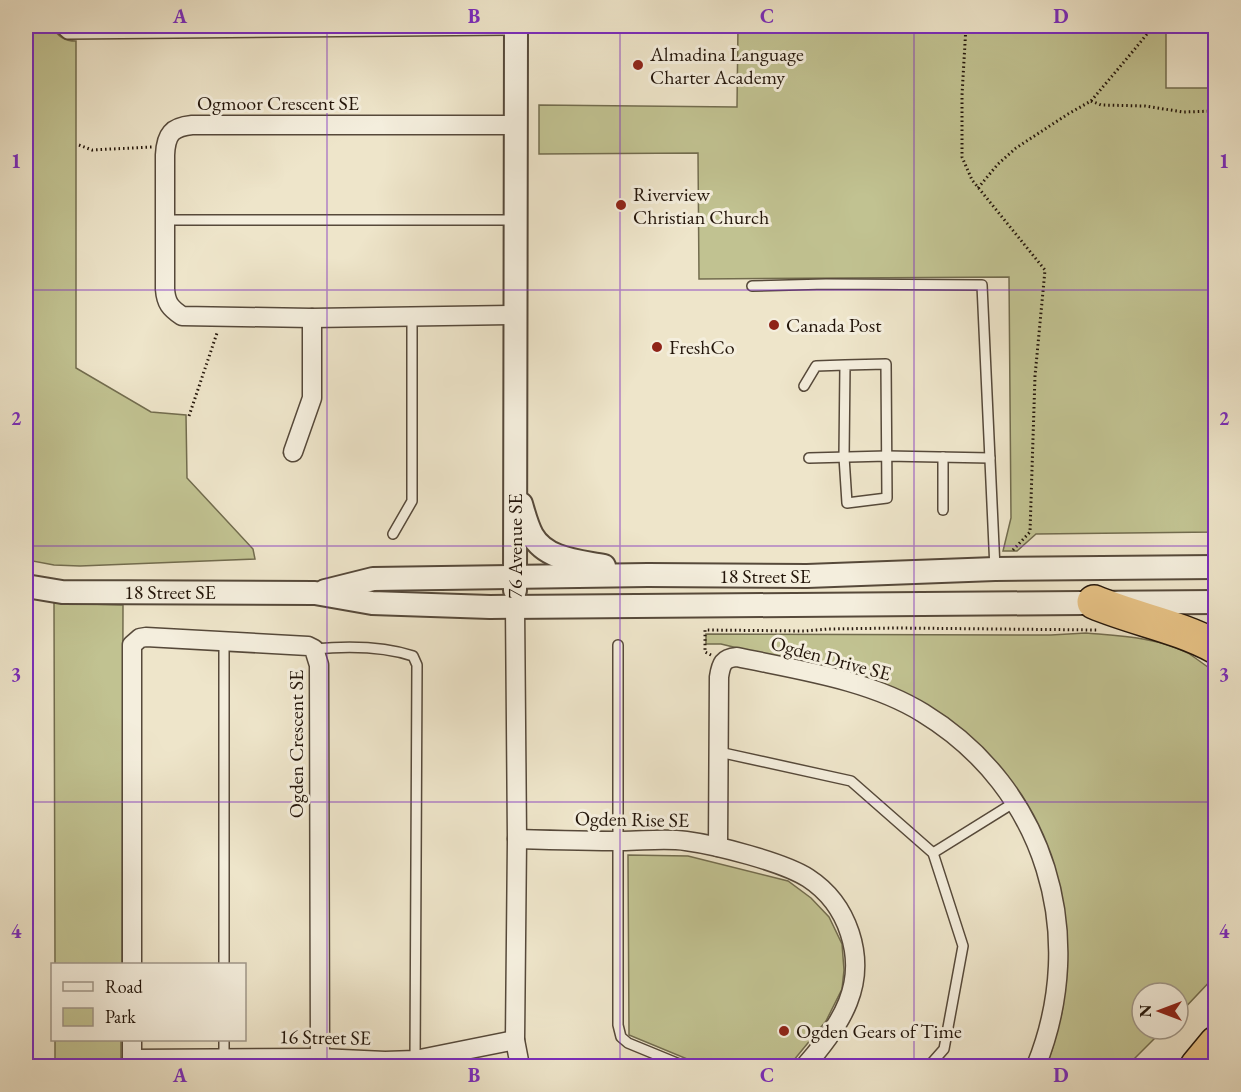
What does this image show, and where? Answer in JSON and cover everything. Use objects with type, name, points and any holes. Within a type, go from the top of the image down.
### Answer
[{"type":"highway","points":[[1100,616],[1117,612],[1192,634],[1215,647]]},
{"type":"highway","points":[[1197,1066],[1215,1043]]},
{"type":"street","name":"76 Avenue SE","points":[[516,28],[517,839],[515,1040],[520,1066]]},
{"type":"street","name":"Ogmoor Crescent SE","points":[[165,148],[171,132],[179,126],[192,124],[517,125]]},
{"type":"street","points":[[165,148],[166,301],[182,316],[312,318],[516,315]]},
{"type":"street","points":[[292,452],[312,398],[312,318]]},
{"type":"street","points":[[515,489],[532,536],[544,550],[570,560],[648,575]]},
{"type":"street","name":"18 Street SE","points":[[315,593],[373,579],[831,575],[1003,561],[1215,567]]},
{"type":"street","name":"18 Street SE","points":[[26,586],[62,592],[315,593],[372,603],[515,607],[1100,616],[1215,602]]},
{"type":"street","name":"Ogden Crescent SE","points":[[132,963],[132,645],[140,638],[146,637],[301,645],[314,649],[319,665],[320,1058]]},
{"type":"street","name":"Ogden Drive SE","points":[[724,660],[737,657],[817,674],[895,699],[924,713],[976,754],[1016,802],[1040,851],[1057,915],[1060,947],[1059,978],[1050,1028],[1036,1066]]},
{"type":"street","points":[[718,847],[719,677],[724,660]]},
{"type":"street","name":"Ogden Rise SE","points":[[517,839],[685,840],[765,860],[805,876],[828,895],[845,920],[851,933],[855,954],[853,988],[843,1013],[805,1066]]},
{"type":"street","name":"16 Street SE","points":[[132,1063],[224,1058],[320,1058],[415,1063],[515,1040]]},
{"type":"street","points":[[132,1041],[132,1063]]},
{"type":"lane","points":[[58,26],[67,34],[516,28]]},
{"type":"lane","points":[[165,220],[515,220]]},
{"type":"lane","points":[[752,286],[982,285],[990,458],[1003,561]]},
{"type":"lane","points":[[393,534],[412,501],[412,316]]},
{"type":"lane","points":[[804,386],[816,366],[845,365],[886,364],[887,498],[847,503],[844,457],[845,365]]},
{"type":"lane","points":[[809,458],[887,456],[990,458]]},
{"type":"lane","points":[[943,457],[943,510]]},
{"type":"lane","points":[[224,641],[224,963]]},
{"type":"lane","points":[[618,645],[618,1025],[621,1037],[628,1043],[684,1066]]},
{"type":"lane","points":[[314,649],[336,647],[401,652],[413,656],[417,665],[415,1063]]},
{"type":"lane","points":[[719,752],[851,781],[933,853],[963,946],[944,1048],[929,1066]]},
{"type":"lane","points":[[933,853],[1016,802]]},
{"type":"lane","points":[[224,1041],[224,1058]]},
{"type":"path","points":[[966,26],[962,95],[962,157],[967,171],[978,188],[1045,270],[1035,376],[1030,532],[1003,561]]},
{"type":"path","points":[[978,188],[998,164],[1016,148],[1091,101],[1147,34],[1150,26]]},
{"type":"path","points":[[1091,101],[1101,105],[1145,106],[1183,112],[1215,111]]},
{"type":"path","points":[[79,145],[92,150],[149,146],[165,148]]},
{"type":"path","points":[[189,416],[219,328],[220,317]]},
{"type":"path","points":[[724,660],[705,652],[705,630],[1082,629],[1100,616]]},
{"type":"green space","points":[[26,26],[51,26],[62,37],[76,41],[76,368],[151,412],[186,415],[187,478],[253,549],[255,559],[80,566],[54,565],[27,560]]},
{"type":"green space","points":[[738,26],[1166,26],[1166,88],[1215,88],[1215,532],[1036,534],[1017,551],[1003,551],[1011,518],[1009,277],[699,279],[698,153],[539,154],[539,105],[737,107]]},
{"type":"green space","points":[[54,603],[123,605],[122,963],[55,963]]},
{"type":"green space","points":[[1086,633],[1138,638],[1188,653],[1215,672],[1215,976],[1190,1002],[1190,981],[1130,981],[1130,1041],[1152,1041],[1127,1066],[1046,1066],[1062,1012],[1067,972],[1066,926],[1059,889],[984,752],[944,717],[919,700],[779,658],[721,644],[706,644],[706,634],[1051,635]]},
{"type":"green space","points":[[628,855],[688,856],[788,881],[811,898],[829,917],[842,944],[844,970],[842,989],[826,1021],[789,1066],[704,1066],[629,1035]]},
{"type":"green space","points":[[55,1041],[121,1041],[121,1066],[55,1066]]},
{"type":"place","name":"Almadina Language Charter Academy","points":[[638,65]]},
{"type":"place","name":"Riverview Christian Church","points":[[621,205]]},
{"type":"place","name":"Canada Post","points":[[774,325]]},
{"type":"place","name":"FreshCo","points":[[657,347]]},
{"type":"place","name":"Ogden Gears of Time","points":[[784,1031]]}]
